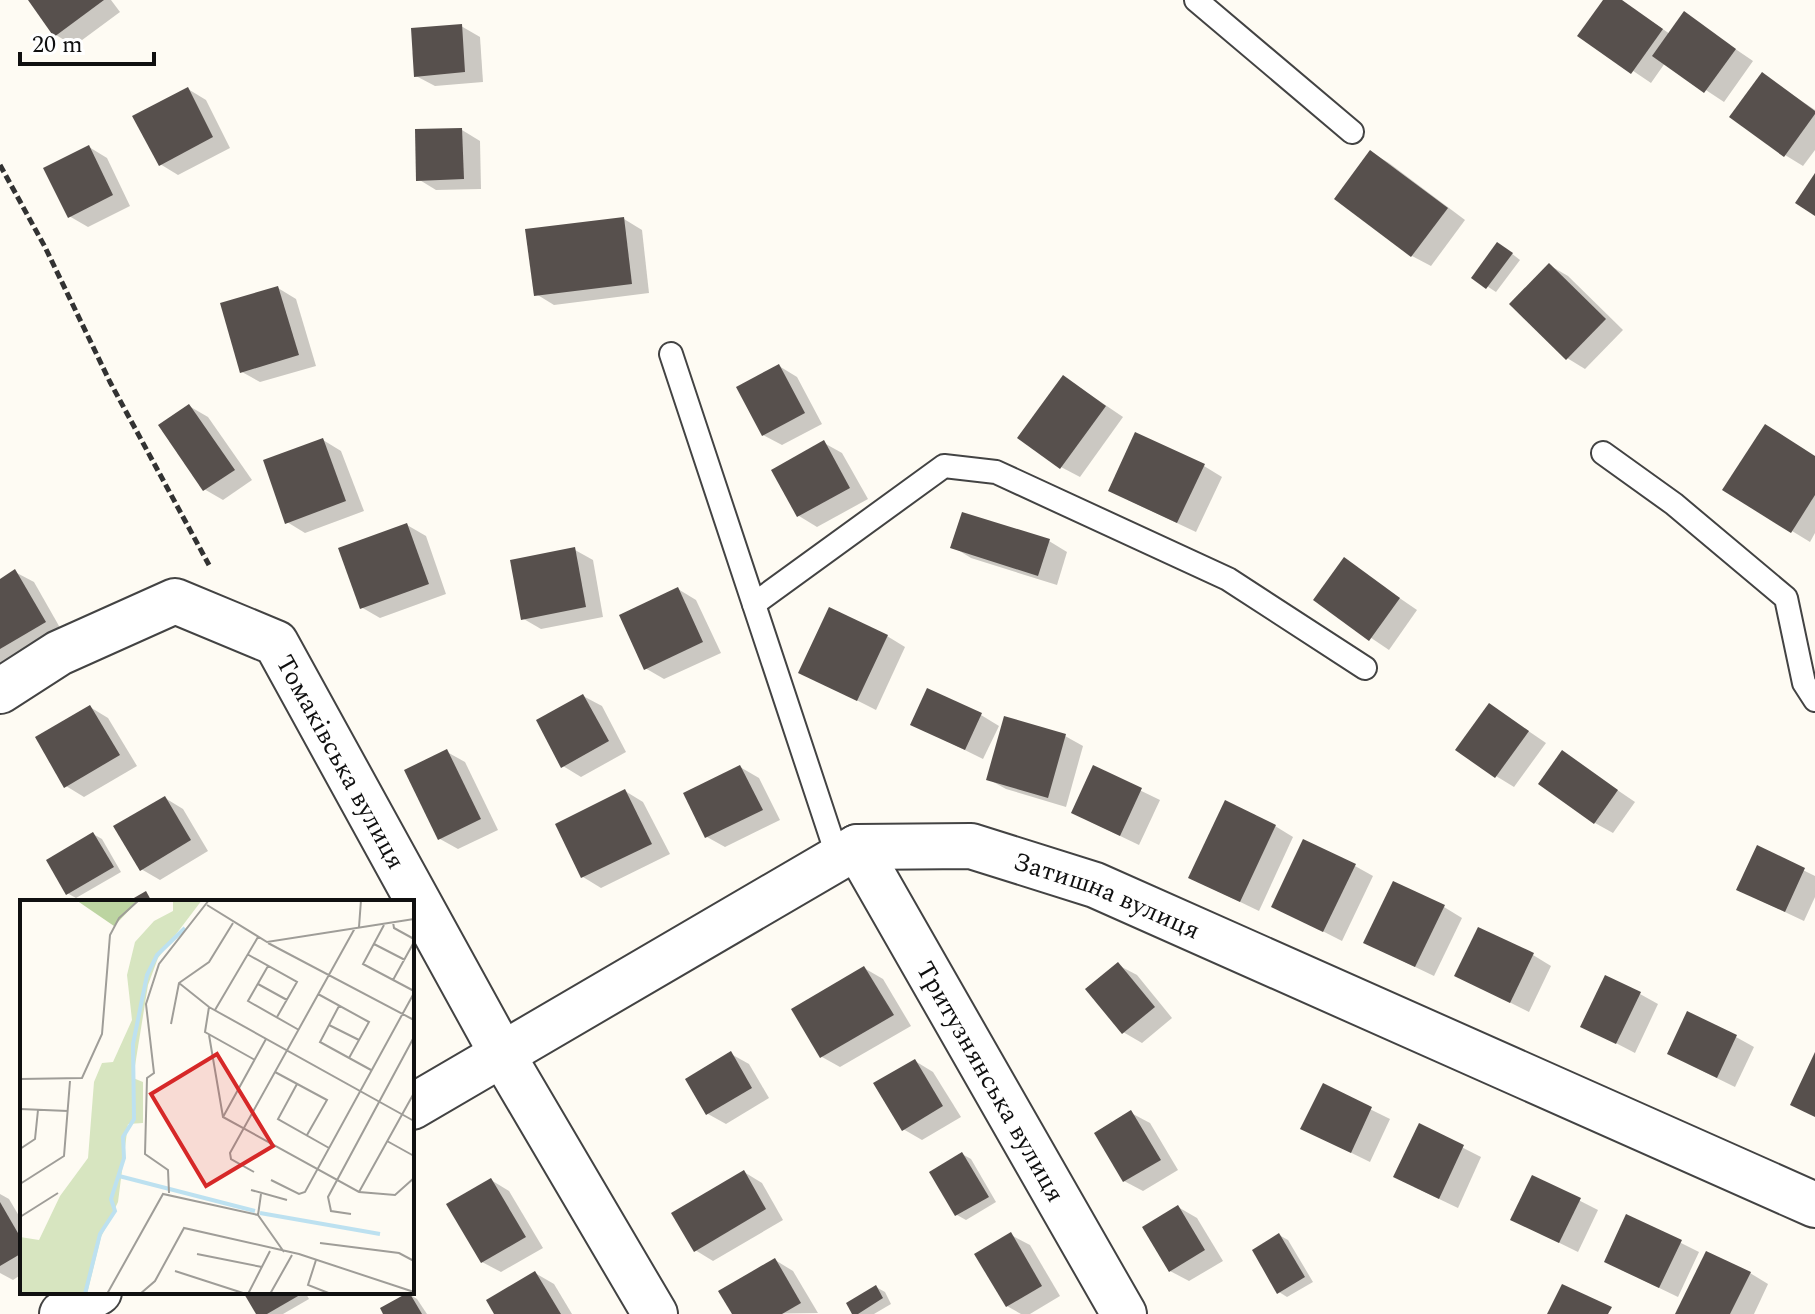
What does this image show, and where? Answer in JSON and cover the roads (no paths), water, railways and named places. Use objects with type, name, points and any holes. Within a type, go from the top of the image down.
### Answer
[{"type":"street","name":"Томаківська вулиця","points":[[0,691],[59,653],[175,601],[276,643],[502,1054],[655,1314]]},
{"type":"street","name":"Затишна вулиця","points":[[414,1106],[848,853],[971,846],[1095,885],[1815,1205]]},
{"type":"street","name":"Тритузнянська вулиця","points":[[848,853],[1124,1314]]},
{"type":"street","points":[[62,1314],[96,1294]]},
{"type":"lane","points":[[1196,0],[1352,132]]},
{"type":"lane","points":[[671,354],[754,604],[848,853]]},
{"type":"lane","points":[[1603,453],[1674,504],[1786,598],[1804,683],[1815,700]]},
{"type":"lane","points":[[754,604],[944,466],[996,472],[1228,579],[1365,668]]}]
